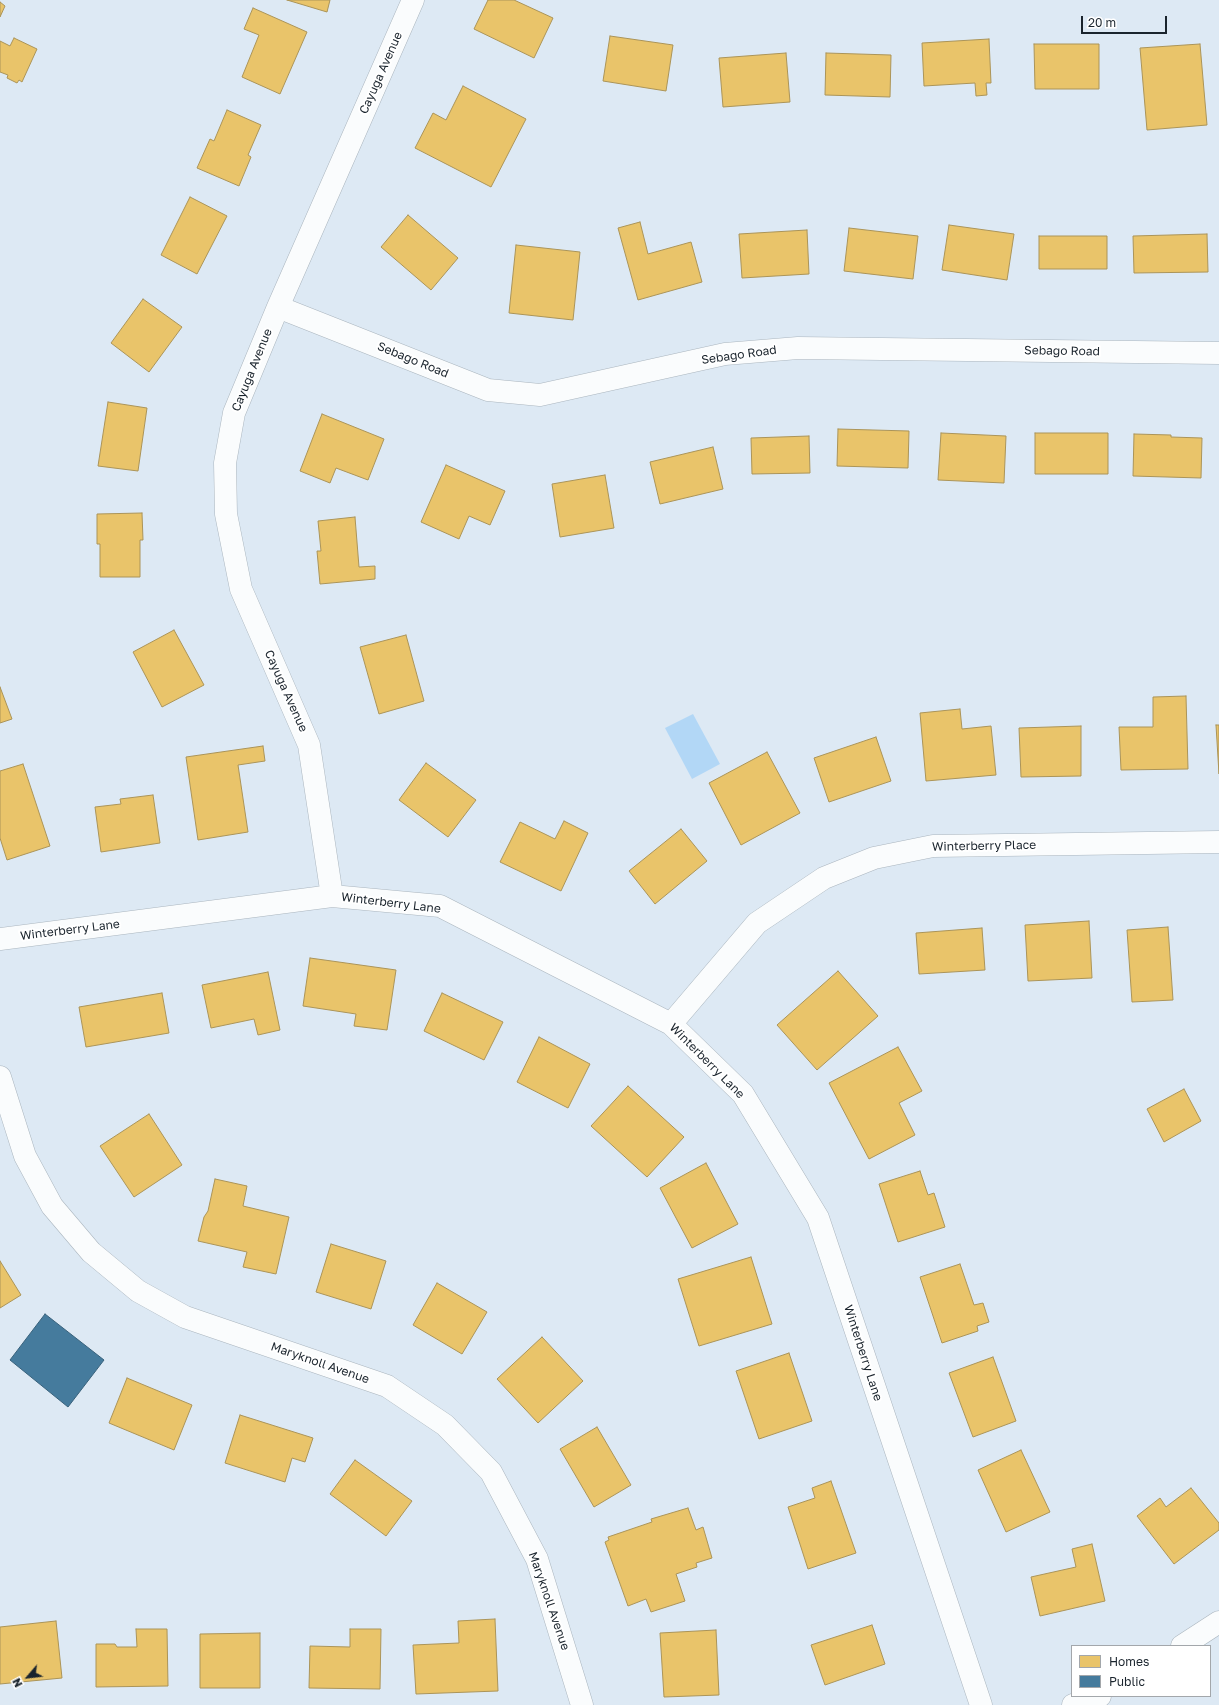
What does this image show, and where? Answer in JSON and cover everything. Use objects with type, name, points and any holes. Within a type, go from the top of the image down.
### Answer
[{"type":"street","name":"Cayuga Avenue","points":[[332,896],[309,745],[241,589],[226,514],[225,463],[234,413],[278,307],[413,0]]},
{"type":"street","name":"Sebago Road","points":[[278,307],[488,390],[540,395],[725,354],[798,348],[1219,353]]},
{"type":"street","name":"Winterberry Place","points":[[671,1024],[757,923],[824,878],[874,858],[933,846],[1219,842]]},
{"type":"street","name":"Winterberry Lane","points":[[0,939],[332,896],[440,906],[671,1024],[743,1094],[818,1218],[981,1705]]},
{"type":"street","name":"Maryknoll Avenue","points":[[0,1077],[25,1156],[52,1206],[91,1252],[138,1291],[185,1317],[387,1386],[446,1425],[491,1472],[537,1559],[582,1705]]},
{"type":"street","points":[[1184,1645],[1219,1622]]},
{"type":"street","points":[[1073,1705],[1097,1697]]},
{"type":"shaded area","points":[[693,714],[720,764],[692,779],[665,728]]},
{"type":"building: Homes","points":[[287,0],[330,0],[327,12]]},
{"type":"building: Homes","points":[[488,0],[514,0],[553,18],[534,58],[474,29]]},
{"type":"building: Homes","points":[[0,2],[5,6],[0,17]]},
{"type":"building: Homes","points":[[253,8],[307,32],[280,94],[242,77],[259,35],[244,29]]},
{"type":"building: Homes","points":[[610,36],[673,45],[666,91],[603,81]]},
{"type":"building: Homes","points":[[14,38],[37,49],[22,82],[19,80],[17,83],[7,78],[8,75],[0,72],[0,41],[10,46]]},
{"type":"building: Homes","points":[[989,39],[991,83],[986,83],[987,95],[976,96],[975,83],[924,86],[922,43]]},
{"type":"building: Homes","points":[[1034,44],[1099,44],[1099,89],[1035,89]]},
{"type":"building: Homes","points":[[1200,44],[1207,125],[1147,130],[1140,48]]},
{"type":"building: Homes","points":[[786,53],[790,102],[723,107],[719,58]]},
{"type":"building: Homes","points":[[826,53],[891,55],[890,97],[825,95]]},
{"type":"building: Homes","points":[[463,86],[526,119],[491,187],[415,148],[433,113],[446,120]]},
{"type":"building: Homes","points":[[227,110],[261,125],[248,155],[251,157],[239,186],[197,168],[210,139],[214,141]]},
{"type":"building: Homes","points":[[190,197],[227,216],[197,274],[161,255]]},
{"type":"building: Homes","points":[[408,215],[458,258],[431,290],[381,247]]},
{"type":"building: Homes","points":[[640,222],[648,254],[691,242],[702,282],[638,300],[618,228]]},
{"type":"building: Homes","points":[[949,225],[1014,234],[1007,280],[942,270]]},
{"type":"building: Homes","points":[[849,228],[918,236],[913,279],[844,271]]},
{"type":"building: Homes","points":[[807,230],[809,274],[742,278],[739,234]]},
{"type":"building: Homes","points":[[1207,234],[1208,272],[1134,273],[1133,236]]},
{"type":"building: Homes","points":[[1039,236],[1107,236],[1107,269],[1039,269]]},
{"type":"building: Homes","points":[[516,245],[580,252],[573,320],[509,313]]},
{"type":"building: Homes","points":[[143,299],[182,327],[149,372],[111,343]]},
{"type":"building: Homes","points":[[108,402],[147,408],[138,471],[98,466]]},
{"type":"building: Homes","points":[[322,414],[384,439],[368,480],[336,468],[330,483],[300,471]]},
{"type":"building: Homes","points":[[838,429],[909,431],[908,468],[837,466]]},
{"type":"building: Homes","points":[[941,433],[1006,436],[1004,483],[938,480]]},
{"type":"building: Homes","points":[[1035,433],[1108,433],[1108,474],[1035,474]]},
{"type":"building: Homes","points":[[1134,434],[1202,438],[1201,478],[1133,476]]},
{"type":"building: Homes","points":[[809,436],[810,473],[752,474],[751,438]]},
{"type":"building: Homes","points":[[713,447],[723,489],[660,504],[650,462]]},
{"type":"building: Homes","points":[[446,465],[505,491],[490,525],[469,516],[459,539],[421,522]]},
{"type":"building: Homes","points":[[605,475],[614,528],[560,537],[552,484]]},
{"type":"building: Homes","points":[[142,513],[143,540],[140,540],[140,577],[100,577],[100,544],[97,544],[97,514]]},
{"type":"building: Homes","points":[[355,517],[359,567],[375,566],[375,579],[320,584],[317,551],[321,551],[318,521]]},
{"type":"building: Homes","points":[[174,630],[204,685],[162,707],[133,652]]},
{"type":"building: Homes","points":[[406,635],[424,701],[379,714],[360,647]]},
{"type":"building: Homes","points":[[0,687],[12,719],[0,723]]},
{"type":"building: Homes","points":[[1186,696],[1188,769],[1121,770],[1119,727],[1153,727],[1153,697]]},
{"type":"building: Homes","points":[[960,709],[962,729],[991,726],[996,775],[926,781],[920,713]]},
{"type":"building: Homes","points":[[1216,725],[1219,725],[1219,774]]},
{"type":"building: Homes","points":[[1081,726],[1081,776],[1021,777],[1019,728]]},
{"type":"building: Homes","points":[[876,737],[891,781],[829,802],[814,758]]},
{"type":"building: Homes","points":[[263,746],[265,761],[238,765],[248,832],[198,840],[186,757]]},
{"type":"building: Homes","points":[[767,752],[800,813],[741,845],[709,783]]},
{"type":"building: Homes","points":[[426,763],[476,800],[448,837],[399,800]]},
{"type":"building: Homes","points":[[23,764],[50,846],[7,860],[0,838],[0,771]]},
{"type":"building: Homes","points":[[153,795],[160,843],[101,852],[95,807],[121,804],[120,799]]},
{"type":"building: Homes","points":[[564,821],[588,833],[561,891],[500,862],[520,822],[555,839]]},
{"type":"building: Homes","points":[[681,829],[707,861],[655,904],[629,871]]},
{"type":"building: Homes","points":[[1089,921],[1092,978],[1028,981],[1025,925]]},
{"type":"building: Homes","points":[[1168,927],[1173,1000],[1132,1002],[1127,930]]},
{"type":"building: Homes","points":[[982,928],[985,970],[919,974],[916,933]]},
{"type":"building: Homes","points":[[310,958],[396,970],[387,1030],[354,1026],[356,1014],[303,1006]]},
{"type":"building: Homes","points":[[838,971],[878,1016],[817,1070],[777,1025]]},
{"type":"building: Homes","points":[[268,972],[280,1030],[258,1035],[254,1019],[211,1028],[202,985]]},
{"type":"building: Homes","points":[[162,993],[169,1033],[86,1047],[79,1007]]},
{"type":"building: Homes","points":[[442,993],[503,1022],[484,1060],[424,1031]]},
{"type":"building: Homes","points":[[539,1037],[590,1064],[568,1108],[517,1082]]},
{"type":"building: Homes","points":[[898,1047],[922,1091],[899,1103],[915,1135],[869,1159],[829,1083]]},
{"type":"building: Homes","points":[[628,1086],[684,1137],[647,1177],[591,1126]]},
{"type":"building: Homes","points":[[1184,1089],[1201,1121],[1164,1142],[1147,1109]]},
{"type":"building: Homes","points":[[149,1114],[182,1165],[134,1197],[100,1146]]},
{"type":"building: Homes","points":[[706,1163],[738,1224],[692,1248],[660,1188]]},
{"type":"building: Homes","points":[[920,1171],[928,1195],[934,1193],[945,1227],[898,1242],[879,1184]]},
{"type":"building: Homes","points":[[215,1179],[247,1186],[243,1206],[289,1217],[276,1274],[243,1267],[247,1252],[198,1241],[204,1217],[208,1211]]},
{"type":"building: Homes","points":[[331,1244],[386,1261],[371,1309],[316,1292]]},
{"type":"building: Homes","points":[[751,1257],[772,1324],[699,1346],[678,1279]]},
{"type":"building: Homes","points":[[0,1261],[21,1295],[0,1308]]},
{"type":"building: Homes","points":[[960,1264],[974,1305],[983,1303],[989,1322],[977,1326],[978,1331],[942,1343],[920,1277]]},
{"type":"building: Homes","points":[[437,1283],[487,1312],[462,1354],[413,1325]]},
{"type":"building: Homes","points":[[542,1337],[583,1381],[538,1423],[497,1379]]},
{"type":"building: Homes","points":[[789,1353],[812,1421],[759,1439],[736,1371]]},
{"type":"building: Homes","points":[[993,1357],[1016,1421],[973,1437],[949,1373]]},
{"type":"building: Homes","points":[[127,1378],[192,1405],[174,1450],[109,1423]]},
{"type":"building: Homes","points":[[240,1415],[313,1438],[305,1462],[292,1458],[285,1482],[225,1463]]},
{"type":"building: Homes","points":[[597,1427],[631,1485],[594,1507],[560,1449]]},
{"type":"building: Homes","points":[[1021,1450],[1050,1512],[1006,1532],[978,1470]]},
{"type":"building: Homes","points":[[355,1460],[412,1501],[386,1536],[330,1494]]},
{"type":"building: Homes","points":[[831,1481],[856,1553],[808,1569],[788,1507],[815,1498],[812,1488]]},
{"type":"building: Homes","points":[[1191,1488],[1219,1523],[1219,1530],[1174,1564],[1137,1516],[1160,1498],[1166,1507]]},
{"type":"building: Homes","points":[[688,1508],[696,1530],[703,1527],[712,1558],[696,1563],[697,1567],[676,1574],[685,1601],[651,1612],[646,1599],[628,1606],[605,1542],[609,1540],[608,1537],[652,1522],[651,1519]]},
{"type":"building: Homes","points":[[1092,1544],[1105,1601],[1040,1616],[1031,1577],[1076,1567],[1072,1549]]},
{"type":"building: Homes","points":[[495,1619],[498,1691],[416,1694],[413,1645],[459,1643],[458,1621]]},
{"type":"building: Homes","points":[[56,1621],[62,1678],[0,1684],[0,1627]]},
{"type":"building: Homes","points":[[872,1625],[885,1664],[825,1685],[811,1645]]},
{"type":"building: Homes","points":[[136,1629],[167,1629],[168,1686],[96,1687],[96,1644],[115,1644],[117,1647],[137,1647]]},
{"type":"building: Homes","points":[[350,1629],[381,1629],[380,1689],[309,1688],[310,1646],[350,1647]]},
{"type":"building: Homes","points":[[716,1630],[719,1695],[664,1697],[660,1633]]},
{"type":"building: Homes","points":[[260,1633],[260,1688],[200,1688],[200,1634]]},
{"type":"building: Public","points":[[45,1314],[104,1360],[68,1407],[10,1360]]}]
